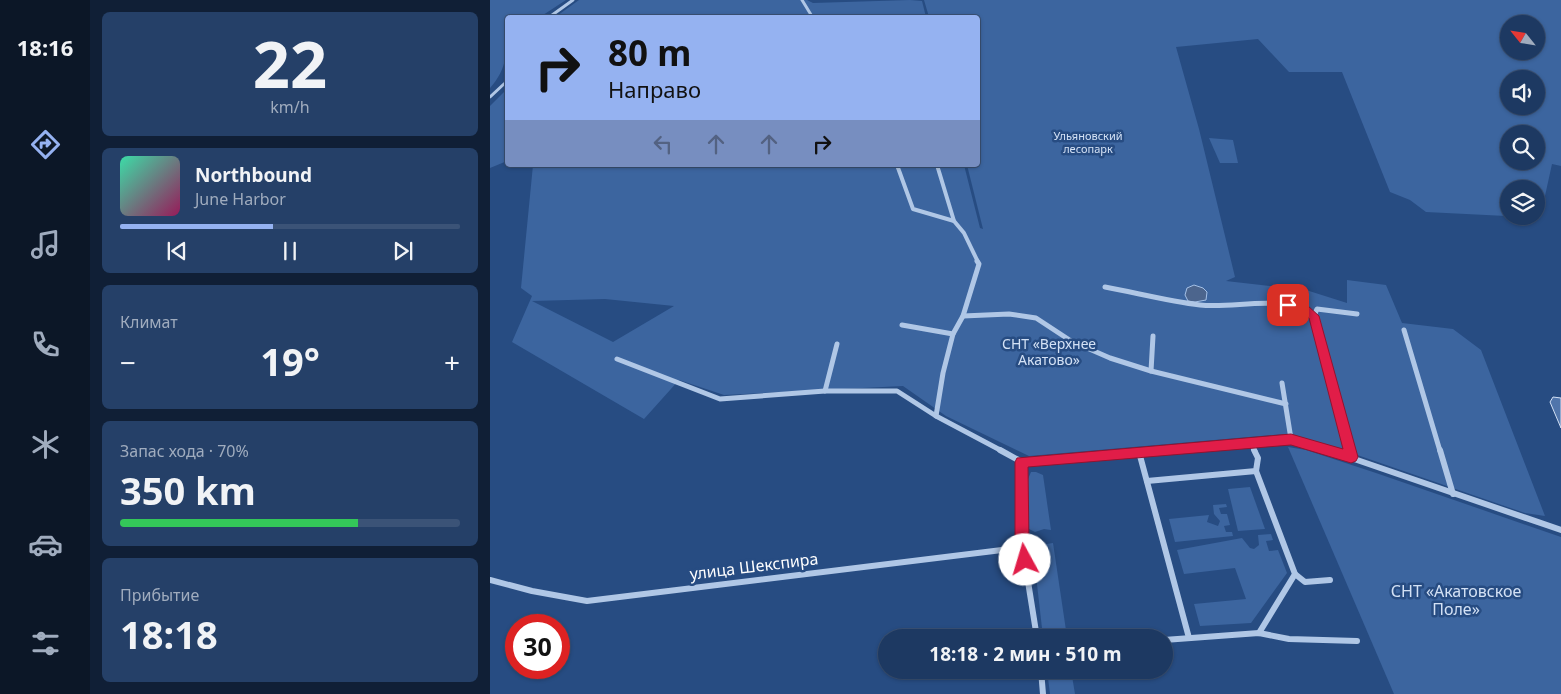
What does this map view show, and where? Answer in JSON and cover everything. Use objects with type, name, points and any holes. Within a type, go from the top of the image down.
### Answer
[{"type":"street","points":[[552,15],[573,0]]},
{"type":"street","points":[[802,0],[811,15]]},
{"type":"street","points":[[490,97],[505,82]]},
{"type":"street","points":[[898,167],[913,209],[954,221]]},
{"type":"street","points":[[936,416],[943,373],[953,334],[964,316],[979,264],[964,233],[954,221],[938,167]]},
{"type":"street","points":[[1104,287],[1202,305],[1288,305],[1303,308],[1314,316]]},
{"type":"street","points":[[1351,457],[1314,316],[1317,309],[1357,314]]},
{"type":"street","points":[[964,316],[1010,314],[1036,318],[1092,352],[1151,371],[1286,404]]},
{"type":"street","points":[[902,325],[953,334]]},
{"type":"street","points":[[1404,330],[1453,494]]},
{"type":"street","points":[[1151,371],[1153,336]]},
{"type":"street","points":[[825,391],[837,344]]},
{"type":"street","points":[[617,359],[720,399],[825,391],[897,391],[936,416],[1022,462],[1291,440],[1351,457],[1561,530]]},
{"type":"street","points":[[1282,383],[1291,440]]},
{"type":"street","points":[[1251,443],[1258,458],[1256,470],[1295,574],[1305,582],[1330,580]]},
{"type":"street","points":[[1139,452],[1189,638]]},
{"type":"street","points":[[1022,462],[1022,544],[1036,629]]},
{"type":"street","points":[[1147,481],[1256,470]]},
{"type":"street","name":"улица Шекспира","points":[[490,580],[532,591],[587,601],[1002,550],[1022,544]]},
{"type":"street","points":[[1259,633],[1295,574]]},
{"type":"street","points":[[1173,639],[1259,633],[1289,639],[1357,641]]},
{"type":"street","points":[[1042,679],[1043,694]]},
{"type":"green space","points":[[490,0],[566,0],[543,15],[505,15],[505,60],[501,72],[490,88]]},
{"type":"green space","points":[[579,0],[807,0],[813,3],[910,0],[922,1],[926,15],[558,15]]},
{"type":"green space","points":[[924,0],[1561,0],[1561,166],[1552,164],[1545,196],[1545,180],[1500,180],[1500,216],[1426,212],[1410,200],[1390,192],[1342,72],[1289,72],[1258,39],[1176,47],[1199,129],[1235,277],[1226,281],[1306,290],[1347,303],[1347,280],[1386,285],[1402,323],[1453,329],[1481,350],[1545,516],[1525,513],[1337,448],[1285,434],[1029,456],[946,416],[903,386],[724,395],[679,380],[644,419],[512,342],[532,296],[521,288],[533,167],[965,167],[980,228],[983,229],[968,167],[980,167],[980,15],[928,15]],"holes":[[[605,299],[674,306],[613,342],[532,301]]]},
{"type":"green space","points":[[505,91],[505,162],[490,168],[490,106]]},
{"type":"green space","points":[[1209,138],[1233,140],[1238,163],[1220,163]]},
{"type":"green space","name":"СНТ «Акатовское Поле»","points":[[1288,447],[1306,450],[1376,473],[1561,537],[1561,694],[1394,694]]},
{"type":"green space","points":[[1031,472],[1043,475],[1051,530],[1044,529],[1035,532],[1029,529],[1025,486]]},
{"type":"green space","points":[[1250,487],[1265,529],[1238,531],[1228,489]]},
{"type":"green space","points":[[1226,504],[1227,507],[1219,508],[1221,514],[1227,514],[1230,525],[1224,526],[1226,532],[1232,532],[1233,536],[1175,542],[1169,519],[1209,515],[1207,522],[1218,526],[1220,521],[1214,514],[1213,505]]},
{"type":"green space","points":[[1271,534],[1273,540],[1266,541],[1269,551],[1278,550],[1287,573],[1251,623],[1200,626],[1194,604],[1246,599],[1235,568],[1184,574],[1177,550],[1242,538],[1250,548],[1254,549],[1259,545],[1258,535]]},
{"type":"green space","points":[[1053,543],[1066,629],[1042,629],[1033,549],[1040,545]]},
{"type":"green space","points":[[1048,679],[1072,679],[1075,694],[1050,694]]},
{"type":"shaded area","points":[[1194,285],[1203,288],[1207,292],[1206,300],[1188,301],[1185,295],[1187,288]]},
{"type":"building","points":[[1553,397],[1561,398],[1561,428],[1550,402]]},
{"type":"route","points":[[1025,560],[1022,544],[1022,462],[1291,440],[1351,457],[1314,316],[1303,308],[1288,305]]},
{"type":"park label","name":"Ульяновский лесопарк","points":[[1088,141]]},
{"type":"park label","name":"СНТ «Верхнее Акатово»","points":[[1049,352]]}]
